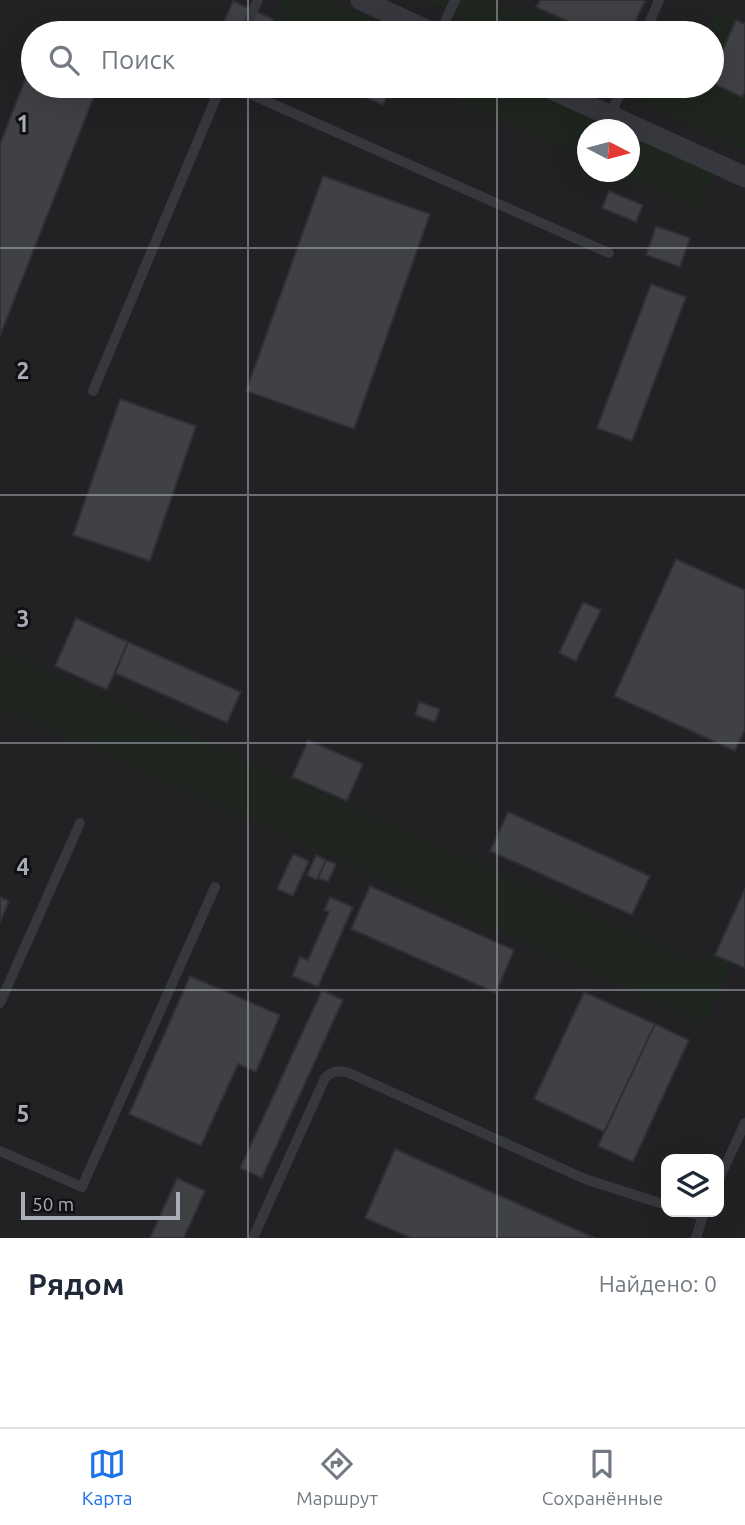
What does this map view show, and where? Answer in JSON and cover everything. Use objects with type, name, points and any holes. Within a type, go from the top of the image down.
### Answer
[{"type":"street","points":[[361,0],[407,21]]},
{"type":"street","points":[[571,98],[745,177]]},
{"type":"lane","points":[[248,21],[258,0]]},
{"type":"lane","points":[[445,21],[455,0]]},
{"type":"lane","points":[[650,21],[659,0]]},
{"type":"lane","points":[[93,391],[216,98]]},
{"type":"lane","points":[[259,98],[610,253]]},
{"type":"lane","points":[[610,116],[618,98]]},
{"type":"lane","points":[[0,1003],[80,823]]},
{"type":"lane","points":[[0,1151],[82,1187],[215,887]]},
{"type":"lane","points":[[253,1238],[324,1078],[339,1070],[584,1179],[661,1203]]},
{"type":"lane","points":[[724,1168],[745,1123]]},
{"type":"lane","points":[[696,1238],[702,1217]]},
{"type":"shaded area","points":[[0,0],[745,0],[745,1238],[0,1238]]},
{"type":"shaded area","points":[[285,0],[327,0],[375,21],[277,21],[273,19]]},
{"type":"shaded area","points":[[424,0],[491,0],[528,17],[536,7],[567,21],[469,21]]},
{"type":"shaded area","points":[[717,11],[745,24],[745,149],[635,98],[724,98],[724,21],[712,21]]},
{"type":"shaded area","points":[[451,98],[548,98],[595,119],[577,119],[577,154]]},
{"type":"shaded area","points":[[640,140],[715,174],[700,209],[639,182]]},
{"type":"shaded area","points":[[0,650],[699,963],[705,950],[733,963],[705,1024],[0,706]]},
{"type":"building","points":[[540,0],[645,1],[636,21],[567,21],[536,7]]},
{"type":"building","points":[[233,1],[273,19],[272,21],[224,21]]},
{"type":"building","points":[[736,20],[744,24],[745,22],[745,91],[742,97],[724,89],[724,46]]},
{"type":"building","points":[[21,90],[21,98],[93,98],[0,336],[0,144]]},
{"type":"building","points":[[368,98],[386,98],[383,105]]},
{"type":"building","points":[[323,176],[430,214],[354,429],[246,391]]},
{"type":"building","points":[[609,191],[643,205],[636,222],[602,208]]},
{"type":"building","points":[[656,226],[690,238],[680,267],[646,255]]},
{"type":"building","points":[[651,284],[686,297],[632,441],[597,428]]},
{"type":"building","points":[[120,399],[196,426],[150,561],[73,535]]},
{"type":"building","points":[[676,559],[745,590],[745,729],[735,751],[614,696]]},
{"type":"building","points":[[583,602],[601,610],[576,661],[559,653]]},
{"type":"building","points":[[76,618],[128,642],[107,690],[55,666]]},
{"type":"building","points":[[128,642],[241,692],[227,723],[115,673]]},
{"type":"building","points":[[419,702],[440,709],[435,722],[415,715]]},
{"type":"building","points":[[308,740],[363,764],[347,801],[292,777]]},
{"type":"building","points":[[508,812],[650,876],[632,915],[490,851]]},
{"type":"building","points":[[293,854],[309,861],[293,896],[277,889]]},
{"type":"building","points":[[316,855],[326,860],[317,880],[307,875]]},
{"type":"building","points":[[326,860],[336,864],[328,882],[318,878]]},
{"type":"building","points":[[370,886],[514,950],[496,993],[351,929]]},
{"type":"building","points":[[745,888],[745,968],[715,955]]},
{"type":"building","points":[[0,897],[9,901],[0,922]]},
{"type":"building","points":[[330,897],[353,907],[318,987],[292,976],[300,957],[308,960],[329,912],[324,910]]},
{"type":"building","points":[[190,976],[280,1015],[256,1072],[238,1064],[201,1146],[129,1114]]},
{"type":"building","points":[[322,990],[343,1000],[262,1178],[240,1168]]},
{"type":"building","points":[[584,992],[655,1024],[604,1132],[534,1099]]},
{"type":"building","points":[[655,1024],[689,1040],[633,1162],[598,1146]]},
{"type":"building","points":[[395,1149],[595,1238],[411,1238],[365,1218]]},
{"type":"building","points":[[177,1178],[205,1191],[184,1238],[150,1238]]}]
